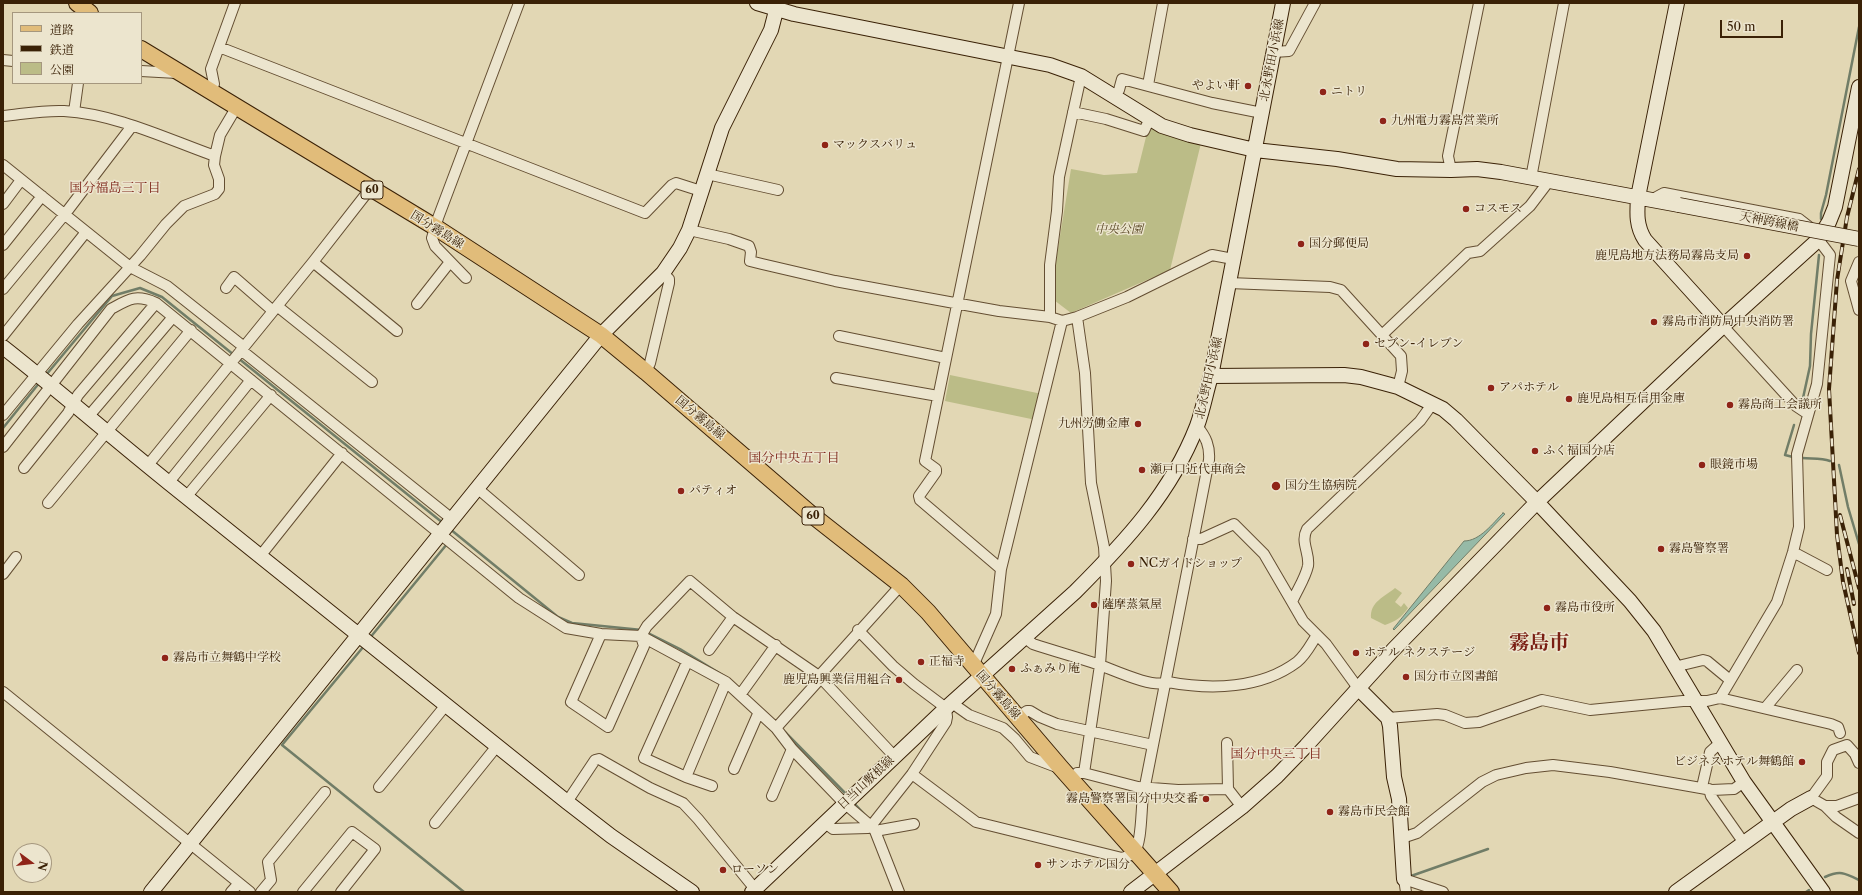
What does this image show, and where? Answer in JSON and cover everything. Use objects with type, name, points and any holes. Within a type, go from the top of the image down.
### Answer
[{"type":"main road","name":"国分霧島線","points":[[142,50],[182,73],[236,108],[435,227],[601,335],[812,515],[901,585],[928,612],[1018,717],[1072,773],[1135,852],[1172,892]]},
{"type":"street","points":[[210,92],[214,84],[211,69],[235,3]]},
{"type":"street","points":[[466,278],[435,246],[432,238],[519,3]]},
{"type":"street","name":"天神跨線橋","points":[[757,3],[778,6],[794,14],[1050,65],[1081,76],[1162,126],[1190,135],[1255,150],[1337,159],[1397,169],[1477,169],[1859,239]]},
{"type":"street","points":[[1001,569],[920,500],[919,496],[936,472],[936,469],[925,461],[1019,3]]},
{"type":"street","points":[[1148,85],[1163,3]]},
{"type":"street","name":"北永野田小浜線","points":[[978,671],[1024,637],[1105,562],[1129,537],[1157,500],[1175,470],[1197,426],[1211,376],[1283,3]]},
{"type":"street","points":[[1274,52],[1289,52],[1314,3]]},
{"type":"street","points":[[1451,170],[1448,156],[1479,3]]},
{"type":"street","points":[[1531,178],[1564,3]]},
{"type":"street","points":[[1677,3],[1645,199],[1636,215],[1640,233],[1796,406],[1808,414]]},
{"type":"street","points":[[151,892],[601,335],[663,272],[680,248],[689,230],[722,128],[771,30],[778,6]]},
{"type":"street","points":[[219,47],[645,213],[672,184],[676,183],[701,191]]},
{"type":"street","points":[[142,71],[182,73]]},
{"type":"street","points":[[1050,317],[1050,265],[1057,211],[1059,177],[1081,76]]},
{"type":"street","points":[[1115,96],[1119,90],[1122,79],[1212,103],[1262,114]]},
{"type":"street","points":[[74,112],[78,84]]},
{"type":"street","points":[[1131,892],[1242,807],[1306,746],[1358,688],[1537,502],[1723,326],[1818,240],[1829,222],[1835,207],[1857,108],[1859,87]]},
{"type":"street","points":[[3,447],[78,324],[184,206],[215,194],[219,188],[219,179],[214,165],[220,135],[236,108]]},
{"type":"street","points":[[3,116],[62,111],[95,115],[132,126],[215,156]]},
{"type":"street","points":[[1073,112],[1106,119],[1144,131],[1150,118]]},
{"type":"street","points":[[3,290],[65,214],[132,126]]},
{"type":"street","points":[[3,165],[130,267],[167,286],[446,526],[518,598],[540,609],[566,628],[602,634],[643,632],[687,662],[742,691],[758,714],[778,726],[792,749],[873,825],[900,892]]},
{"type":"street","points":[[707,174],[778,190]]},
{"type":"street","points":[[3,204],[21,180]]},
{"type":"street","points":[[1383,334],[1468,252],[1480,251],[1524,212],[1549,181]]},
{"type":"street","points":[[148,465],[313,262],[370,189]]},
{"type":"street","points":[[1645,199],[1664,193],[1799,219],[1808,226],[1818,240],[1826,247],[1830,255],[1817,384],[1796,454],[1800,527],[1794,552],[1777,602],[1753,645],[1720,698]]},
{"type":"street","points":[[3,245],[42,196]]},
{"type":"street","points":[[689,230],[729,239],[749,246],[751,252],[750,261],[835,281],[999,311],[1050,317],[1062,321],[1077,317],[1127,297],[1212,255],[1233,258]]},
{"type":"street","points":[[3,336],[86,232]]},
{"type":"street","points":[[313,262],[397,331]]},
{"type":"street","points":[[417,304],[450,262]]},
{"type":"street","points":[[1859,262],[1851,281],[1859,310]]},
{"type":"street","points":[[646,372],[650,363],[670,283],[669,279],[663,272]]},
{"type":"street","points":[[226,288],[234,277],[372,382]]},
{"type":"street","points":[[1229,283],[1330,287],[1341,290],[1383,334],[1401,356],[1402,371],[1398,387]]},
{"type":"street","points":[[3,415],[45,379],[111,309],[133,298],[143,297],[156,303],[232,362],[251,380],[342,453],[446,526]]},
{"type":"street","points":[[24,468],[68,413],[72,403],[156,303]]},
{"type":"street","points":[[88,417],[173,316]]},
{"type":"street","points":[[1072,773],[1090,732],[1100,665],[1106,596],[1105,562],[1091,483],[1085,373],[1077,317]]},
{"type":"street","points":[[978,671],[996,614],[1001,569],[1062,321]]},
{"type":"street","points":[[48,503],[191,330]]},
{"type":"street","points":[[839,336],[946,358]]},
{"type":"street","points":[[3,347],[45,379],[88,417],[496,746],[611,836],[692,892]]},
{"type":"street","points":[[1211,376],[1344,375],[1361,377],[1398,387],[1433,403],[1456,420],[1537,502],[1630,601],[1654,632],[1694,701],[1744,782],[1823,892]]},
{"type":"street","points":[[836,378],[938,396]]},
{"type":"street","points":[[169,482],[251,380]]},
{"type":"street","points":[[187,496],[270,395]]},
{"type":"street","points":[[1292,602],[1308,566],[1304,540],[1307,529],[1420,421],[1433,403]]},
{"type":"street","points":[[912,774],[976,822],[1122,858],[1129,857],[1135,852],[1139,840],[1145,787],[1209,452],[1205,436],[1197,426]]},
{"type":"street","points":[[261,555],[342,453]]},
{"type":"street","points":[[477,488],[579,575]]},
{"type":"street","points":[[1193,539],[1201,538],[1234,524],[1264,554],[1302,621],[1317,635],[1358,688],[1388,718],[1394,777],[1399,799],[1405,885],[1443,892]]},
{"type":"street","points":[[1794,552],[1828,570]]},
{"type":"street","points":[[3,574],[16,558]]},
{"type":"street","points":[[602,634],[571,702],[608,727],[644,646],[643,632],[690,581],[733,617],[776,645],[820,677],[895,757]]},
{"type":"street","points":[[778,726],[858,630],[901,585]]},
{"type":"street","points":[[709,650],[733,617]]},
{"type":"street","points":[[858,630],[898,671],[949,706],[1003,728],[1015,739],[1030,757],[1072,773],[1145,787],[1178,790],[1228,789]]},
{"type":"street","points":[[1024,637],[1032,644],[1100,665],[1130,677],[1165,684],[1168,682],[1208,686],[1252,683],[1280,672],[1298,662],[1306,654],[1317,635]]},
{"type":"street","points":[[742,691],[776,645]]},
{"type":"street","points":[[1674,667],[1703,660],[1707,661],[1730,680]]},
{"type":"street","points":[[687,662],[644,758],[686,777],[712,786]]},
{"type":"street","points":[[1766,707],[1797,670]]},
{"type":"street","name":"日当山敷根線","points":[[753,891],[949,706],[978,671]]},
{"type":"street","points":[[686,777],[726,682]]},
{"type":"street","points":[[3,692],[250,892]]},
{"type":"street","points":[[1388,718],[1437,714],[1445,715],[1465,722],[1479,722],[1542,700],[1590,710],[1720,698],[1766,707],[1813,721],[1831,724],[1838,727],[1840,733]]},
{"type":"street","points":[[379,787],[446,705]]},
{"type":"street","points":[[825,823],[834,829],[868,828],[873,825],[912,774],[946,722],[949,706]]},
{"type":"street","points":[[1018,717],[1027,711],[1030,711],[1056,724],[1153,746]]},
{"type":"street","points":[[734,769],[758,714]]},
{"type":"street","points":[[1227,743],[1228,789],[1242,807]]},
{"type":"street","points":[[1720,743],[1710,752],[1706,788],[1744,843]]},
{"type":"street","points":[[1676,892],[1791,809],[1811,798],[1827,776],[1827,762],[1833,750],[1847,745],[1855,754],[1859,763]]},
{"type":"street","points":[[435,823],[496,746]]},
{"type":"street","points":[[772,796],[792,749]]},
{"type":"street","points":[[567,802],[595,760],[599,759],[650,788],[683,803],[698,819],[753,891]]},
{"type":"street","points":[[1402,838],[1417,833],[1482,782],[1496,775],[1526,768],[1553,765],[1610,772],[1661,782],[1706,788],[1734,789],[1744,782]]},
{"type":"street","points":[[261,892],[271,880],[268,862],[325,792]]},
{"type":"street","points":[[1811,798],[1825,806],[1836,817],[1859,833]]},
{"type":"street","points":[[1825,806],[1837,806],[1859,798]]},
{"type":"street","points":[[873,825],[914,824]]},
{"type":"street","points":[[303,892],[352,832],[375,849],[341,892]]},
{"type":"street","points":[[231,892],[239,883]]},
{"type":"green space","name":"中央公園","points":[[1149,125],[1202,139],[1170,270],[1071,313],[1050,297],[1071,169],[1104,175],[1137,173]]},
{"type":"green space","points":[[950,375],[1042,394],[1036,420],[945,401]]},
{"type":"green space","points":[[1395,588],[1402,593],[1395,602],[1401,607],[1404,603],[1408,608],[1398,619],[1385,625],[1371,618],[1371,612],[1378,600]]},
{"type":"shaded area","points":[[1503,513],[1505,514],[1394,630],[1393,629],[1464,541],[1481,535]]},
{"type":"waterway","points":[[1821,219],[1859,27]]},
{"type":"waterway","points":[[1803,398],[1810,366],[1811,334],[1819,255]]},
{"type":"waterway","points":[[46,375],[112,296],[140,288],[162,297],[234,355]]},
{"type":"waterway","points":[[238,358],[443,523]]},
{"type":"waterway","points":[[3,428],[40,382]]},
{"type":"waterway","points":[[1793,457],[1785,455],[1794,425]]},
{"type":"waterway","points":[[1802,458],[1830,461]]},
{"type":"waterway","points":[[1839,465],[1848,507],[1859,544]]},
{"type":"waterway","points":[[450,529],[558,617],[572,623],[642,630]]},
{"type":"waterway","points":[[369,639],[447,544]]},
{"type":"waterway","points":[[646,632],[680,649],[729,679]]},
{"type":"waterway","points":[[364,646],[282,745],[464,892]]},
{"type":"waterway","points":[[785,732],[847,795]]},
{"type":"waterway","points":[[853,802],[866,816]]},
{"type":"waterway","points":[[1411,876],[1488,849]]},
{"type":"waterway","points":[[1825,877],[1842,873],[1859,880]]},
{"type":"railway","points":[[1859,169],[1847,217],[1837,280],[1829,389],[1837,535],[1843,582],[1859,653]]},
{"type":"railway","points":[[1840,515],[1859,588]]},
{"type":"railway","points":[[1847,569],[1854,604]]},
{"type":"place","name":"やよい軒","points":[[1248,86]]},
{"type":"place","name":"ニトリ","points":[[1323,92]]},
{"type":"place","name":"九州電力霧島営業所","points":[[1383,121]]},
{"type":"place","name":"マックスバリュ","points":[[825,145]]},
{"type":"place","name":"コスモス","points":[[1466,209]]},
{"type":"place","name":"国分郵便局","points":[[1301,244]]},
{"type":"place","name":"鹿児島地方法務局霧島支局","points":[[1747,256]]},
{"type":"place","name":"霧島市消防局中央消防署","points":[[1654,322]]},
{"type":"place","name":"セブン-イレブン","points":[[1366,344]]},
{"type":"place","name":"アパホテル","points":[[1491,388]]},
{"type":"place","name":"鹿児島相互信用金庫","points":[[1569,399]]},
{"type":"place","name":"霧島商工会議所","points":[[1730,405]]},
{"type":"place","name":"九州労働金庫","points":[[1138,424]]},
{"type":"place","name":"ふく福国分店","points":[[1535,451]]},
{"type":"place","name":"眼鏡市場","points":[[1702,465]]},
{"type":"place","name":"瀬戸口近代車商会","points":[[1142,470]]},
{"type":"place","name":"国分生協病院","points":[[1276,486]]},
{"type":"place","name":"パティオ","points":[[681,491]]},
{"type":"place","name":"霧島警察署","points":[[1661,549]]},
{"type":"place","name":"NCガイドショップ","points":[[1131,564]]},
{"type":"place","name":"薩摩蒸氣屋","points":[[1094,605]]},
{"type":"place","name":"霧島市役所","points":[[1547,608]]},
{"type":"place","name":"ホテル ネクステージ","points":[[1356,653]]},
{"type":"place","name":"霧島市立舞鶴中学校","points":[[165,658]]},
{"type":"place","name":"正福寺","points":[[921,662]]},
{"type":"place","name":"ふぁみり庵","points":[[1012,669]]},
{"type":"place","name":"国分市立図書館","points":[[1406,677]]},
{"type":"place","name":"鹿児島興業信用組合","points":[[899,680]]},
{"type":"place","name":"ビジネスホテル舞鶴館","points":[[1802,762]]},
{"type":"place","name":"霧島警察署国分中央交番","points":[[1206,799]]},
{"type":"place","name":"霧島市民会館","points":[[1330,812]]},
{"type":"place","name":"サンホテル国分","points":[[1038,865]]},
{"type":"place","name":"ローソン","points":[[723,870]]},
{"type":"district","name":"国分福島三丁目","points":[[115,188]]},
{"type":"district","name":"国分中央五丁目","points":[[794,458]]},
{"type":"district","name":"霧島市","points":[[1539,643]]},
{"type":"district","name":"国分中央三丁目","points":[[1276,754]]}]
